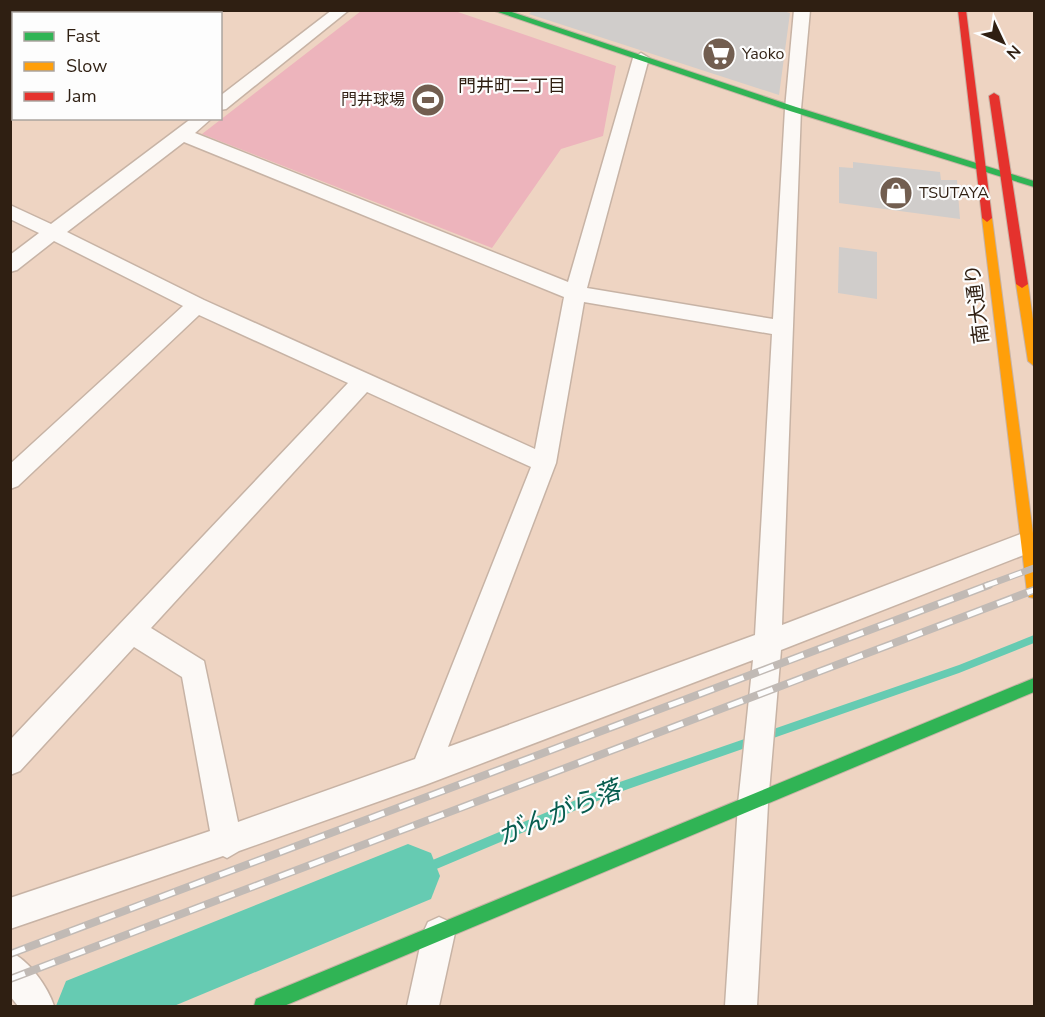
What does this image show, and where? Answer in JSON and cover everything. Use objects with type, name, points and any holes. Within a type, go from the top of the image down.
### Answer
[{"type":"street","points":[[222,103],[342,10]]},
{"type":"street","points":[[496,10],[794,109],[1035,184]]},
{"type":"street","name":"南大通り","points":[[962,10],[1026,543],[1035,592]]},
{"type":"street","points":[[741,1006],[753,804],[768,642],[794,109],[801,11]]},
{"type":"street","points":[[425,771],[544,463],[575,293],[641,58]]},
{"type":"street","points":[[992,81],[1035,361]]},
{"type":"street","points":[[10,265],[202,120]]},
{"type":"street","points":[[183,135],[575,293],[784,328]]},
{"type":"street","points":[[10,211],[197,305],[544,463]]},
{"type":"street","points":[[10,479],[197,305]]},
{"type":"street","points":[[10,760],[363,382]]},
{"type":"street","points":[[10,914],[227,843],[425,771],[1026,543]]},
{"type":"street","points":[[132,631],[194,670],[227,843]]},
{"type":"street","points":[[263,1006],[1035,685]]},
{"type":"street","points":[[423,1006],[439,933]]},
{"type":"street","points":[[10,968],[38,1006]]},
{"type":"shaded area","name":"門井球場","points":[[361,11],[455,11],[616,66],[603,136],[561,149],[492,248],[202,134]]},
{"type":"building","name":"Yaoko","points":[[533,10],[780,10],[790,13],[779,95],[529,14]]},
{"type":"building","points":[[853,162],[940,172],[941,180],[957,180],[960,219],[839,203],[839,167],[853,168]]},
{"type":"building","points":[[839,247],[877,252],[877,299],[838,293]]},
{"type":"waterway","name":"がんがら落","points":[[408,876],[614,789],[959,669],[1034,639]]},
{"type":"waterway","name":"がんがら落","points":[[91,1006],[408,876]]},
{"type":"railway","points":[[985,586],[1034,568]]},
{"type":"railway","points":[[10,954],[989,585]]},
{"type":"railway","points":[[10,979],[1034,590]]},
{"type":"traffic: fast","points":[[496,10],[793,109],[1034,184]]},
{"type":"traffic: fast","points":[[263,1006],[1034,685]]},
{"type":"traffic: slow","points":[[987,218],[1034,592]]},
{"type":"traffic: slow","points":[[1022,284],[1034,361]]},
{"type":"traffic: jam","points":[[962,10],[987,218]]},
{"type":"traffic: jam","points":[[994,96],[1022,284]]},
{"type":"place","name":"Yaoko","points":[[719,54]]},
{"type":"place","name":"門井球場","points":[[428,100]]},
{"type":"place","name":"TSUTAYA","points":[[896,193]]},
{"type":"district","name":"門井町二丁目","points":[[512,86]]}]
